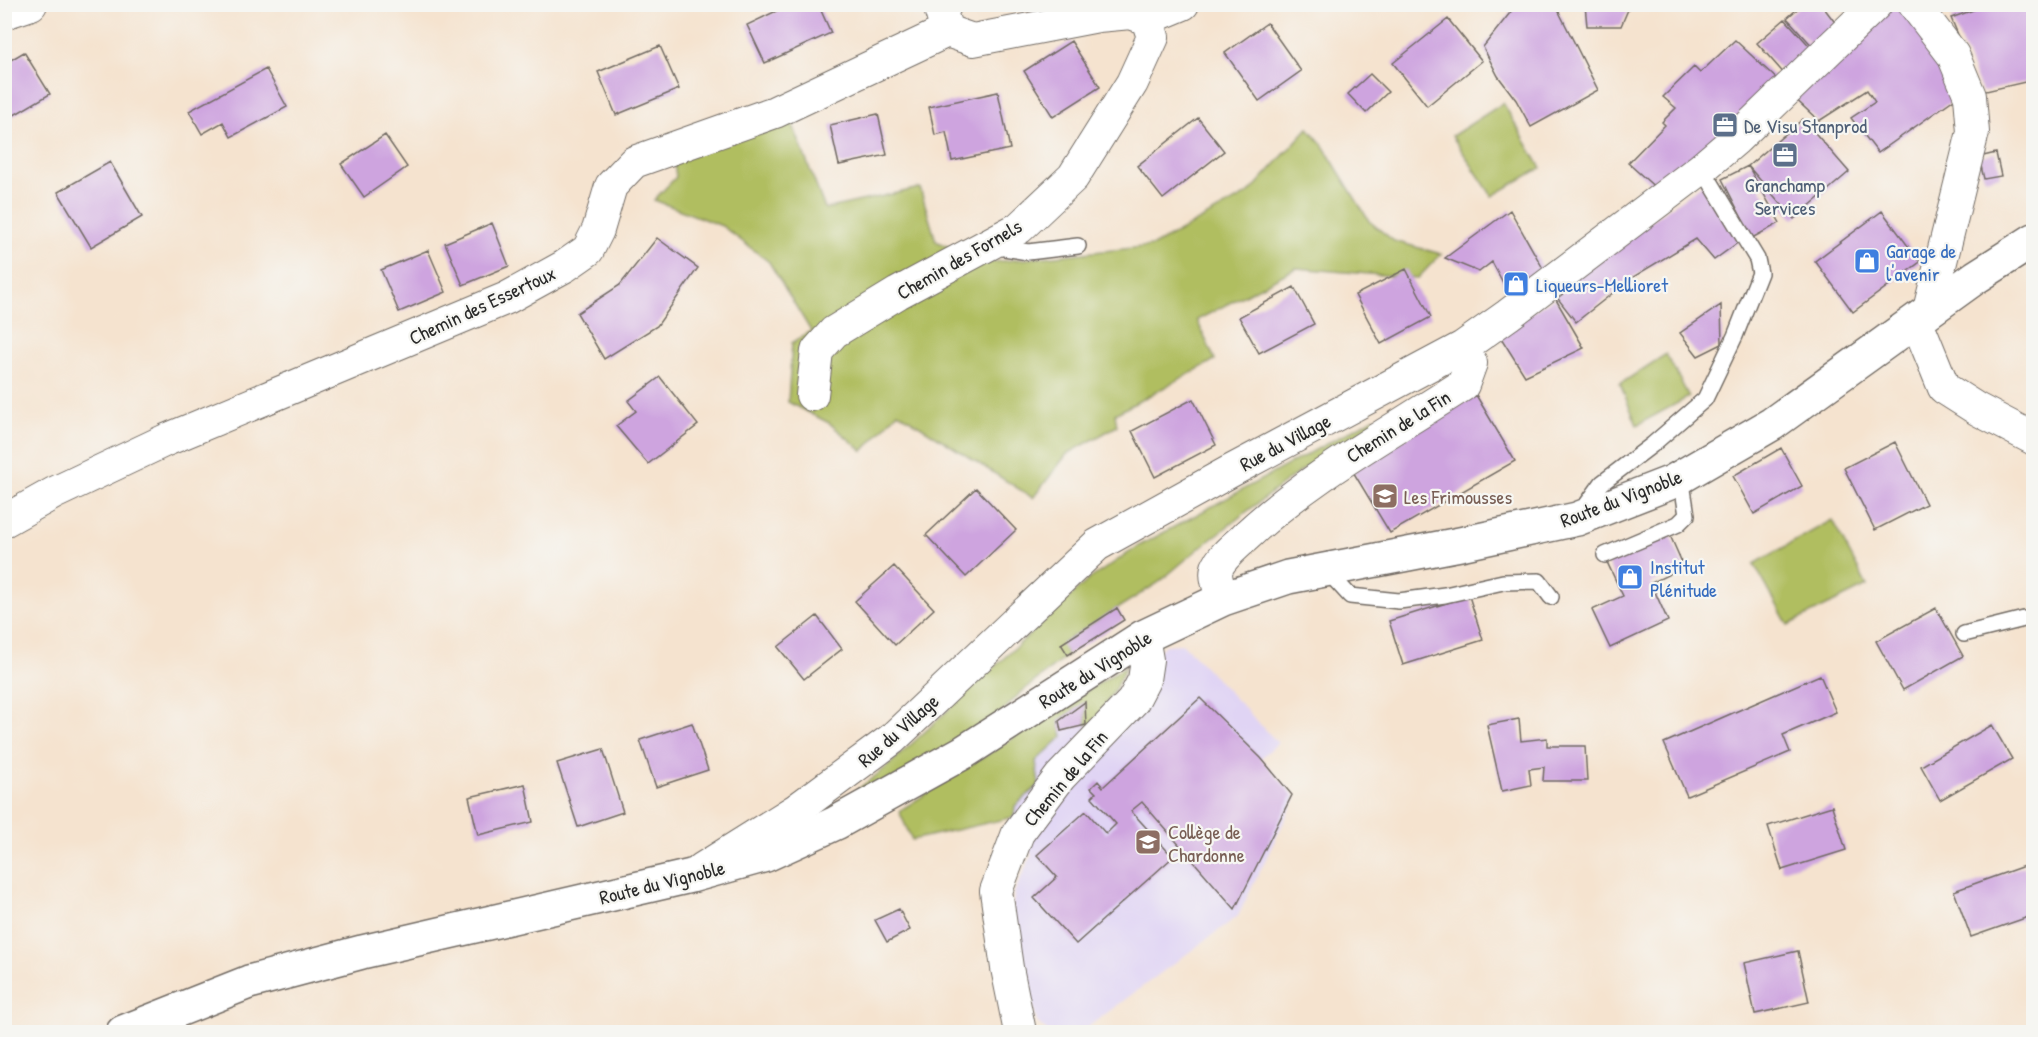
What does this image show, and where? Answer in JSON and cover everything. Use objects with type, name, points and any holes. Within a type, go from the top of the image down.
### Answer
[{"type":"street","points":[[4,13],[31,4]]},
{"type":"street","points":[[946,18],[973,40],[1098,16],[1131,13],[1147,19],[1183,4]]},
{"type":"street","name":"Rue du Village","points":[[692,876],[796,810],[892,739],[1097,545],[1463,347],[1702,168],[1736,139],[1876,4]]},
{"type":"street","points":[[1914,4],[1953,55],[1970,96],[1973,132],[1922,315],[1922,334],[1944,388],[1977,409],[2034,439]]},
{"type":"street","name":"Chemin des Essertoux","points":[[4,521],[54,493],[166,440],[507,298],[565,266],[588,250],[598,230],[611,186],[634,162],[775,112],[946,18]]},
{"type":"street","name":"Chemin des Fornels","points":[[812,395],[817,351],[834,332],[898,293],[1019,228],[1073,177],[1132,83],[1153,37],[1147,19]]},
{"type":"street","name":"Route du Vignoble","points":[[123,1032],[249,982],[362,952],[692,876],[766,855],[836,823],[964,752],[1143,637],[1223,599],[1288,577],[1577,519],[1681,477],[1772,424],[1976,276],[2034,240]]},
{"type":"street","name":"Chemin de la Fin","points":[[1223,599],[1216,569],[1225,556],[1258,525],[1328,470],[1463,385],[1471,363],[1463,347]]},
{"type":"street","name":"Chemin de la Fin","points":[[1020,1032],[1007,968],[996,891],[1018,833],[1060,777],[1132,700],[1144,680],[1147,660],[1143,637]]},
{"type":"lane","points":[[1577,519],[1602,483],[1652,445],[1704,399],[1735,336],[1760,273],[1757,259],[1702,168]]},
{"type":"lane","points":[[986,246],[1028,252],[1078,246]]},
{"type":"lane","points":[[1605,555],[1678,524],[1687,515],[1681,477]]},
{"type":"lane","points":[[1326,570],[1350,596],[1399,601],[1445,595],[1503,582],[1539,581],[1551,597]]},
{"type":"lane","points":[[1964,634],[2024,619]]},
{"type":"shaded area","name":"Collège de Chardonne","points":[[1183,644],[1278,743],[1261,758],[1296,797],[1238,916],[1081,1032],[1048,1032],[1037,1022],[1012,917],[1014,893],[1032,854],[1011,830],[1014,806],[1039,785],[1035,761],[1063,736],[1061,731],[1092,724],[1165,645]]},
{"type":"green space","points":[[1503,103],[1541,168],[1492,196],[1452,136]]},
{"type":"green space","points":[[790,117],[825,209],[920,188],[936,241],[983,263],[1153,246],[1249,193],[1308,128],[1322,144],[1369,221],[1394,241],[1441,254],[1418,278],[1296,268],[1197,320],[1215,360],[1115,414],[1117,426],[1067,454],[1033,498],[898,412],[863,451],[829,423],[788,402],[792,343],[811,331],[769,262],[722,226],[654,200],[676,177],[674,162]]},
{"type":"green space","points":[[1666,354],[1689,397],[1637,425],[1620,384]]},
{"type":"green space","points":[[1374,418],[1376,422],[1289,479],[1158,583],[1062,643],[1068,655],[1019,694],[1002,712],[916,769],[843,801],[889,765],[1088,580],[1139,546]]},
{"type":"green space","points":[[1832,520],[1867,586],[1788,625],[1754,564]]},
{"type":"green space","points":[[1126,666],[1114,691],[1092,724],[1086,725],[1085,703],[1059,721],[1063,736],[1036,761],[1039,785],[1015,806],[1014,817],[912,840],[899,811]]},
{"type":"building","points":[[791,4],[818,4],[831,33],[765,63],[747,25]]},
{"type":"building","points":[[1517,4],[1555,4],[1598,90],[1531,127],[1516,100],[1498,76],[1483,47]]},
{"type":"building","points":[[1803,4],[1821,4],[1840,29],[1816,50],[1787,18]]},
{"type":"building","points":[[1894,4],[1898,4],[1948,56],[1964,92],[1878,153],[1851,118],[1875,102],[1867,90],[1819,121],[1788,92]]},
{"type":"building","points":[[1935,4],[1954,4],[1941,13]]},
{"type":"building","points":[[1990,4],[2034,4],[2034,80],[1982,92],[1951,18]]},
{"type":"building","points":[[1585,5],[1630,5],[1621,26],[1587,26]]},
{"type":"building","points":[[1448,19],[1482,61],[1427,106],[1393,63]]},
{"type":"building","points":[[1785,19],[1815,52],[1787,77],[1757,43]]},
{"type":"building","points":[[1267,23],[1301,71],[1259,101],[1225,53]]},
{"type":"building","points":[[1735,40],[1781,83],[1658,190],[1628,163],[1665,125],[1662,122],[1676,108],[1663,97],[1694,67],[1700,73]]},
{"type":"building","points":[[1071,41],[1100,87],[1053,117],[1024,71]]},
{"type":"building","points":[[660,46],[679,89],[616,115],[598,72]]},
{"type":"building","points":[[24,52],[50,94],[4,121],[4,64]]},
{"type":"building","points":[[266,69],[287,107],[231,137],[223,122],[202,134],[189,111]]},
{"type":"building","points":[[1370,74],[1388,92],[1366,113],[1348,94]]},
{"type":"building","points":[[998,92],[1010,149],[952,161],[946,132],[935,135],[929,107]]},
{"type":"building","points":[[878,114],[887,155],[839,165],[830,125]]},
{"type":"building","points":[[1198,118],[1224,151],[1163,199],[1137,166]]},
{"type":"building","points":[[1803,119],[1849,172],[1794,219],[1748,166]]},
{"type":"building","points":[[385,135],[407,167],[364,197],[341,164]]},
{"type":"building","points":[[1996,153],[2001,176],[1984,179],[1979,157]]},
{"type":"building","points":[[110,162],[142,217],[91,247],[58,192]]},
{"type":"building","points":[[1748,166],[1780,223],[1752,238],[1722,179]]},
{"type":"building","points":[[1705,183],[1740,241],[1714,260],[1696,239],[1633,277],[1576,322],[1552,291]]},
{"type":"building","points":[[1510,210],[1545,272],[1509,294],[1492,262],[1479,272],[1445,258]]},
{"type":"building","points":[[1882,211],[1920,262],[1853,312],[1815,261]]},
{"type":"building","points":[[492,223],[509,266],[463,285],[445,243]]},
{"type":"building","points":[[657,238],[698,268],[657,326],[604,359],[577,313],[620,285]]},
{"type":"building","points":[[428,250],[446,292],[399,312],[381,270]]},
{"type":"building","points":[[1406,269],[1431,317],[1381,344],[1355,295]]},
{"type":"building","points":[[1294,287],[1314,324],[1259,353],[1239,317]]},
{"type":"building","points":[[1555,298],[1584,348],[1525,376],[1498,333]]},
{"type":"building","points":[[1721,305],[1722,344],[1698,356],[1680,333]]},
{"type":"building","points":[[660,377],[698,425],[648,464],[616,426],[636,411],[628,401]]},
{"type":"building","points":[[1476,395],[1515,461],[1390,533],[1352,470]]},
{"type":"building","points":[[1193,399],[1216,445],[1155,477],[1132,431]]},
{"type":"building","points":[[1895,442],[1926,504],[1875,530],[1844,468]]},
{"type":"building","points":[[1781,448],[1802,486],[1754,514],[1733,476]]},
{"type":"building","points":[[976,488],[1016,530],[966,577],[926,535]]},
{"type":"building","points":[[1669,533],[1684,567],[1651,583],[1668,621],[1610,648],[1592,610],[1623,596],[1607,562]]},
{"type":"building","points":[[894,566],[934,609],[895,645],[855,601]]},
{"type":"building","points":[[1469,596],[1483,640],[1403,665],[1389,621]]},
{"type":"building","points":[[1117,608],[1124,620],[1068,655],[1061,644]]},
{"type":"building","points":[[1936,608],[1963,656],[1903,690],[1876,641]]},
{"type":"building","points":[[817,616],[842,649],[804,679],[778,647]]},
{"type":"building","points":[[1820,675],[1836,712],[1783,735],[1790,752],[1687,796],[1664,743]]},
{"type":"building","points":[[1200,698],[1261,758],[1292,795],[1235,909],[1142,802],[1131,811],[1173,857],[1076,944],[1034,898],[1057,877],[1037,855],[1086,811],[1106,834],[1116,824],[1092,797],[1096,793],[1091,788],[1098,781],[1103,787]]},
{"type":"building","points":[[1085,702],[1086,725],[1061,731],[1059,721]]},
{"type":"building","points":[[1519,719],[1521,741],[1547,738],[1547,746],[1585,746],[1587,781],[1543,781],[1544,767],[1529,769],[1531,785],[1502,791],[1487,725]]},
{"type":"building","points":[[692,723],[708,770],[656,787],[640,740]]},
{"type":"building","points":[[1992,725],[2012,759],[1940,800],[1921,766]]},
{"type":"building","points":[[603,749],[623,812],[578,827],[557,763]]},
{"type":"building","points":[[525,784],[533,822],[478,835],[469,797]]},
{"type":"building","points":[[1832,806],[1846,850],[1782,870],[1768,826]]},
{"type":"building","points":[[2024,866],[2034,893],[2034,915],[1971,937],[1954,891]]},
{"type":"building","points":[[899,909],[910,930],[887,942],[875,920]]},
{"type":"building","points":[[1798,951],[1809,1002],[1755,1014],[1744,963]]},
{"type":"place","name":"De Visu Stanprod","points":[[1725,125]]},
{"type":"place","name":"Granchamp Services","points":[[1785,155]]},
{"type":"place","name":"Garage de l'avenir","points":[[1867,261]]},
{"type":"place","name":"Liqueurs-Mellioret","points":[[1516,284]]},
{"type":"place","name":"Les Frimousses","points":[[1385,496]]},
{"type":"place","name":"Institut Plénitude","points":[[1630,577]]},
{"type":"place","name":"Collège de Chardonne","points":[[1148,842]]}]
